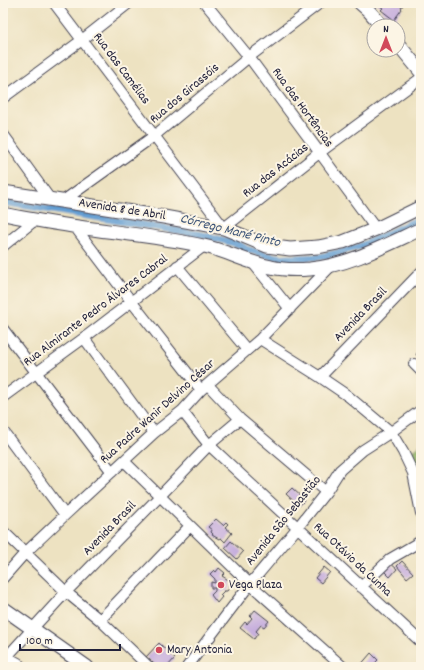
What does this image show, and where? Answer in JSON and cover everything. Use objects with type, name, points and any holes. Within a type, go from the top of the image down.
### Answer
[{"type":"main road","points":[[365,6],[375,18]]},
{"type":"main road","points":[[406,54],[421,72]]},
{"type":"main road","name":"Avenida 8 de Abril","points":[[3,192],[57,200],[162,227],[204,246],[254,263],[287,269],[310,269],[330,266],[351,260],[421,229]]},
{"type":"main road","name":"Avenida 8 de Abril","points":[[3,214],[75,226],[224,228],[267,246],[290,249],[332,245],[356,238],[421,208]]},
{"type":"main road","points":[[3,608],[87,667]]},
{"type":"street","name":"Rua das Camélias","points":[[54,3],[224,228]]},
{"type":"street","points":[[3,98],[82,40],[129,3]]},
{"type":"street","name":"Rua das Hortências","points":[[205,3],[249,57],[376,229]]},
{"type":"street","name":"Rua dos Girassóis","points":[[57,200],[154,136],[249,57],[320,3]]},
{"type":"street","name":"Rua das Acácias","points":[[224,228],[319,153],[421,78]]},
{"type":"street","points":[[3,134],[57,200]]},
{"type":"street","points":[[3,246],[36,220]]},
{"type":"street","points":[[75,226],[131,302],[204,388],[326,492]]},
{"type":"street","name":"Rua Almirante Pedro Álvares Cabral","points":[[3,397],[84,338],[204,246]]},
{"type":"street","points":[[254,263],[290,309]]},
{"type":"street","points":[[177,266],[247,350]]},
{"type":"street","name":"Rua Padre Wanir Delvino César","points":[[3,578],[25,553],[65,515],[154,433],[182,411],[204,388],[260,339],[330,266]]},
{"type":"street","name":"Avenida Brasil","points":[[320,376],[421,272]]},
{"type":"street","points":[[3,329],[35,373],[112,472]]},
{"type":"street","points":[[84,338],[154,433]]},
{"type":"street","points":[[260,339],[320,376],[348,396],[391,432],[413,473],[421,513]]},
{"type":"street","name":"Avenida São Sebastião","points":[[187,667],[250,584],[326,492],[340,470],[363,450],[421,410]]},
{"type":"street","name":"Rua Otávio da Cunha","points":[[182,411],[209,445],[421,642]]},
{"type":"street","name":"Avenida Brasil","points":[[4,658],[209,445],[240,419]]},
{"type":"street","points":[[3,431],[65,515]]},
{"type":"street","points":[[124,461],[250,584],[343,667]]},
{"type":"street","points":[[100,620],[190,526]]},
{"type":"street","points":[[3,531],[66,592],[100,620],[149,667]]},
{"type":"street","points":[[361,587],[390,559],[421,541]]},
{"type":"street","points":[[4,658],[18,663],[21,667]]},
{"type":"green space","points":[[421,444],[421,480],[410,453]]},
{"type":"building","points":[[376,3],[404,3],[401,8],[402,9],[395,18],[391,18],[381,10],[383,8]]},
{"type":"building","points":[[421,350],[421,362],[416,354]]},
{"type":"building","points":[[292,488],[305,500],[299,506],[286,494]]},
{"type":"building","points":[[216,519],[223,525],[226,522],[228,524],[225,527],[232,533],[225,542],[221,538],[219,539],[212,535],[212,530],[208,527]]},
{"type":"building","points":[[231,541],[243,552],[237,559],[225,548]]},
{"type":"building","points":[[402,561],[413,573],[407,578],[397,566]]},
{"type":"building","points":[[390,563],[397,569],[390,577],[384,571]]},
{"type":"building","points":[[324,567],[330,572],[321,583],[315,578]]},
{"type":"building","name":"Vega Plaza","points":[[219,568],[225,573],[222,576],[230,581],[230,587],[227,591],[224,591],[220,595],[222,597],[217,603],[211,595],[215,591],[215,588],[211,588],[211,582],[215,583],[215,579],[210,574],[214,570],[216,572]]},
{"type":"building","points":[[255,610],[269,621],[264,627],[261,625],[256,631],[258,633],[254,639],[240,628],[245,622],[247,624],[252,618],[250,616]]},
{"type":"building","name":"Mary Antonia","points":[[159,643],[175,658],[167,667],[157,667],[146,657]]},
{"type":"building","points":[[371,653],[378,660],[371,667],[359,667]]},
{"type":"waterway","name":"Córrego Mané Pinto","points":[[3,202],[198,234],[238,244],[246,249],[270,256],[287,258],[320,257],[341,252],[361,246],[421,218]]},
{"type":"place","name":"Vega Plaza","points":[[221,585]]},
{"type":"place","name":"Mary Antonia","points":[[159,650]]}]
